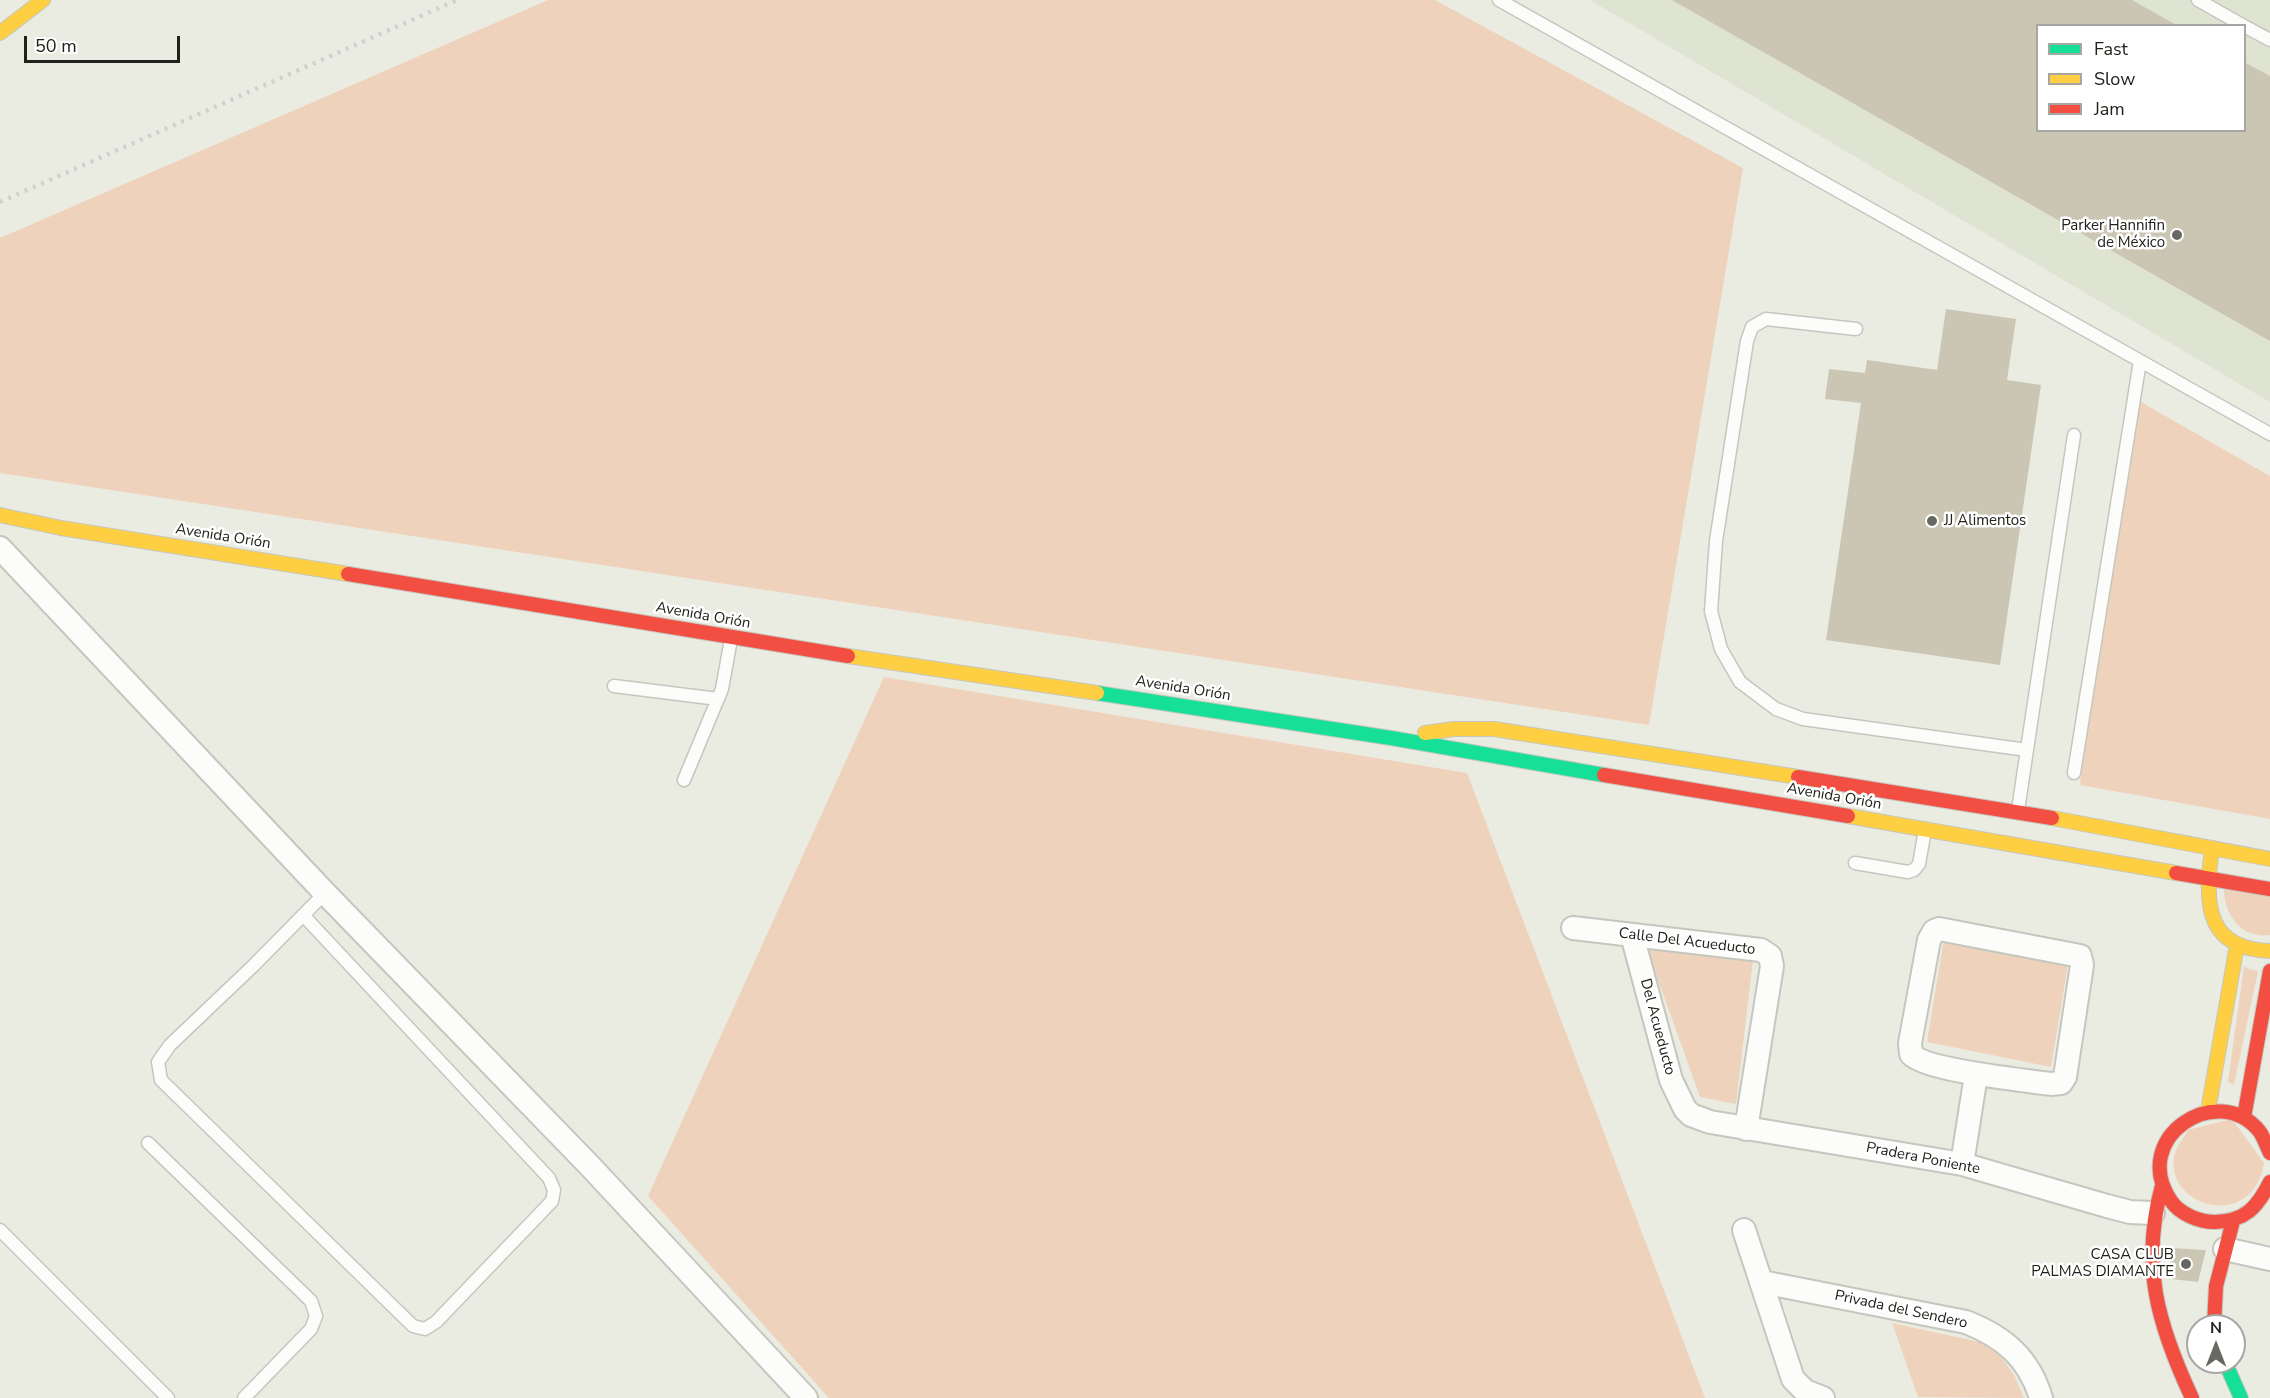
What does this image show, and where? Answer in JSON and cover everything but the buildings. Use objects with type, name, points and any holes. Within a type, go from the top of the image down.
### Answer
[{"type":"street","points":[[0,33],[43,0]]},
{"type":"street","name":"Avenida Orión","points":[[3,518],[731,638],[1391,738],[2270,889]]},
{"type":"street","points":[[0,548],[325,893],[590,1166],[806,1398]]},
{"type":"street","name":"Avenida Orión","points":[[1391,738],[1454,729],[1494,729],[2018,812],[2270,859]]},
{"type":"street","points":[[2212,847],[2207,892],[2215,924],[2223,936],[2237,945],[2252,951],[2270,951]]},
{"type":"street","name":"Calle Del Acueducto","points":[[1573,928],[1761,950],[1770,956],[1772,966],[1746,1129]]},
{"type":"street","points":[[1945,930],[2080,956],[2081,976],[2065,1077],[2061,1083],[2051,1084],[1976,1075],[1918,1060],[1911,1054],[1910,1043],[1914,1020],[1929,940],[1934,931],[1945,930]]},
{"type":"street","name":"Del Acueducto","points":[[1632,935],[1671,1080],[1685,1109],[1691,1115]]},
{"type":"street","points":[[2208,1111],[2237,945]]},
{"type":"street","points":[[2244,1118],[2270,971]]},
{"type":"street","points":[[1962,1164],[1976,1075]]},
{"type":"street","points":[[2270,1153],[2262,1135],[2244,1118],[2230,1113],[2208,1111],[2188,1118],[2166,1140],[2160,1155],[2159,1170],[2162,1186],[2170,1201],[2191,1218],[2204,1222],[2233,1221],[2255,1208],[2270,1182]]},
{"type":"street","name":"Pradera Poniente","points":[[1691,1115],[1710,1122],[1746,1129],[1962,1164],[2130,1212],[2153,1213]]},
{"type":"street","points":[[2162,1186],[2153,1213],[2151,1273],[2165,1331],[2192,1398]]},
{"type":"street","points":[[2213,1314],[2212,1305],[2233,1221]]},
{"type":"street","points":[[1744,1230],[1793,1379],[1805,1390],[1823,1398]]},
{"type":"street","points":[[2225,1249],[2270,1259]]},
{"type":"street","name":"Privada del Sendero","points":[[1762,1282],[1966,1322],[1990,1332],[2009,1346],[2028,1368],[2041,1398]]},
{"type":"street","points":[[2230,1374],[2241,1398]]},
{"type":"lane","points":[[1499,0],[2270,434]]},
{"type":"lane","points":[[2198,0],[2240,24]]},
{"type":"lane","points":[[2246,27],[2270,40]]},
{"type":"lane","points":[[1856,329],[1766,319],[1752,327],[1747,340],[1716,541],[1711,611],[1721,649],[1740,682],[1776,710],[1803,719],[2027,750]]},
{"type":"lane","points":[[2074,773],[2139,361]]},
{"type":"lane","points":[[2018,812],[2074,435]]},
{"type":"lane","points":[[684,780],[722,689],[731,638]]},
{"type":"lane","points":[[614,686],[718,699]]},
{"type":"lane","points":[[1855,863],[1908,872],[1914,870],[1919,864],[1925,829]]},
{"type":"lane","points":[[303,915],[549,1178],[554,1190],[552,1201],[436,1322],[425,1329],[413,1326],[161,1080],[158,1062],[170,1045],[325,893]]},
{"type":"lane","points":[[148,1143],[311,1300],[316,1316],[311,1329],[244,1398]]},
{"type":"lane","points":[[0,1230],[168,1398]]},
{"type":"shaded area","points":[[548,0],[1435,0],[1743,168],[1649,725],[0,473],[0,238]]},
{"type":"shaded area","name":"Parker Hannifin de México","points":[[1590,0],[2270,0],[2270,402]]},
{"type":"shaded area","points":[[2127,394],[2270,476],[2270,819],[2080,785]]},
{"type":"shaded area","points":[[884,677],[1467,773],[1705,1398],[829,1398],[648,1196]]},
{"type":"shaded area","points":[[2224,887],[2270,895],[2270,935],[2250,933],[2236,923],[2230,915],[2224,897]]},
{"type":"shaded area","points":[[1944,939],[2069,959],[2051,1067],[1927,1042]]},
{"type":"shaded area","points":[[1647,949],[1753,960],[1736,1104],[1700,1097]]},
{"type":"shaded area","points":[[2244,966],[2258,971],[2234,1085],[2228,1082]]},
{"type":"shaded area","points":[[2232,1119],[2264,1163],[2256,1186],[2243,1199],[2226,1205],[2208,1204],[2192,1197],[2180,1185],[2174,1169],[2176,1150],[2188,1130]]},
{"type":"shaded area","points":[[1892,1323],[1984,1343],[2001,1357],[2014,1375],[2024,1398],[1918,1397]]},
{"type":"railway","points":[[0,202],[457,0]]},
{"type":"traffic: fast","points":[[1097,693],[1391,738],[1604,775]]},
{"type":"traffic: fast","points":[[2230,1374],[2241,1398]]},
{"type":"traffic: slow","points":[[0,33],[43,0]]},
{"type":"traffic: slow","points":[[0,515],[61,528],[348,574]]},
{"type":"traffic: slow","points":[[848,656],[1097,693]]},
{"type":"traffic: slow","points":[[1425,733],[1454,729],[1494,729],[1798,777]]},
{"type":"traffic: slow","points":[[1848,816],[2176,873]]},
{"type":"traffic: slow","points":[[2052,818],[2270,859]]},
{"type":"traffic: slow","points":[[2211,857],[2209,893],[2215,922],[2223,934],[2234,943],[2270,951]]},
{"type":"traffic: slow","points":[[2208,1111],[2237,945]]},
{"type":"traffic: jam","points":[[348,574],[848,656]]},
{"type":"traffic: jam","points":[[1604,775],[1848,816]]},
{"type":"traffic: jam","points":[[1798,777],[2052,818]]},
{"type":"traffic: jam","points":[[2176,873],[2270,889]]},
{"type":"traffic: jam","points":[[2244,1117],[2270,971]]},
{"type":"traffic: jam","points":[[2270,1153],[2260,1132],[2242,1117],[2222,1112],[2202,1114],[2184,1123],[2169,1138],[2161,1156],[2161,1178],[2171,1201],[2179,1210],[2196,1219],[2215,1222],[2242,1216],[2255,1206],[2270,1182]]},
{"type":"traffic: jam","points":[[2162,1186],[2153,1242],[2156,1294],[2170,1345],[2192,1398]]},
{"type":"traffic: jam","points":[[2215,1314],[2216,1286],[2233,1221]]},
{"type":"place","name":"Parker Hannifin de México","points":[[2177,235]]},
{"type":"place","name":"JJ Alimentos","points":[[1932,521]]},
{"type":"place","name":"CASA CLUB PALMAS DIAMANTE","points":[[2186,1264]]}]
